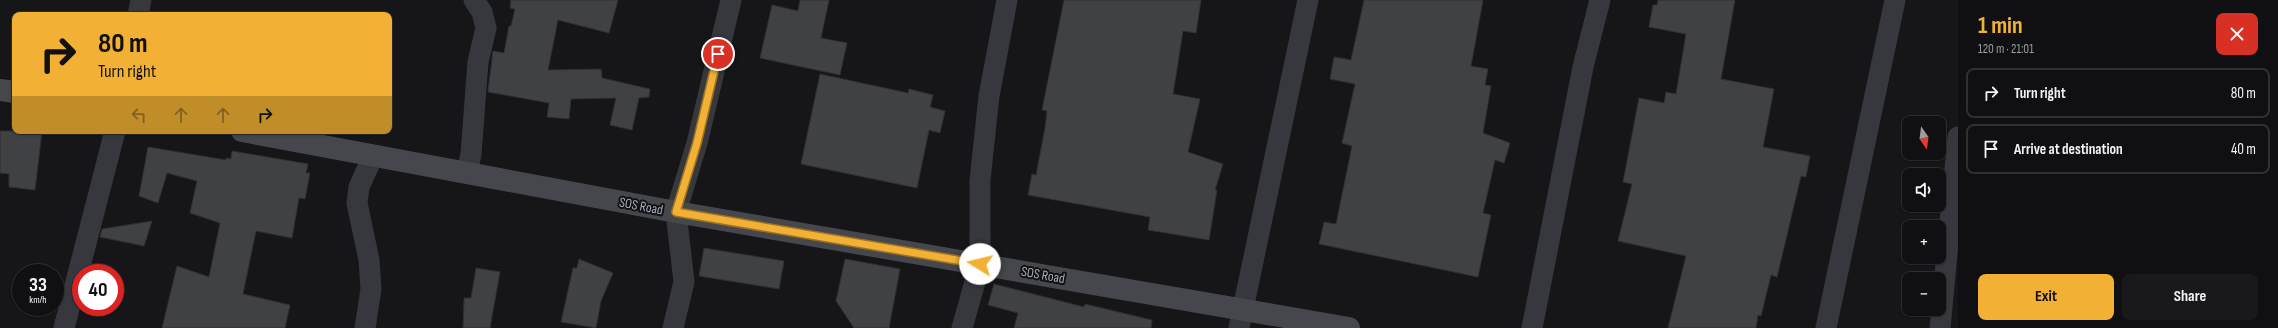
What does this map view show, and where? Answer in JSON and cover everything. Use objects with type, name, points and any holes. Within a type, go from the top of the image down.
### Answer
[{"type":"street","points":[[139,12],[141,0]]},
{"type":"street","points":[[467,173],[471,154],[478,62],[486,28],[482,12],[474,0]]},
{"type":"street","points":[[674,328],[684,282],[676,212],[697,143],[731,0]]},
{"type":"street","points":[[962,328],[980,264],[980,180],[989,96],[1007,0]]},
{"type":"street","points":[[1242,319],[1308,0]]},
{"type":"street","points":[[1532,328],[1583,67],[1600,0]]},
{"type":"street","points":[[1826,328],[1895,0]]},
{"type":"street","points":[[0,90],[12,92]]},
{"type":"street","points":[[64,328],[114,134]]},
{"type":"street","name":"SOS Road","points":[[258,134],[676,212],[980,264],[1242,319],[1349,328]]},
{"type":"street","points":[[1940,328],[1958,137]]},
{"type":"street","points":[[365,328],[371,289],[370,274],[357,203],[359,187],[373,156]]},
{"type":"building","points":[[511,0],[618,0],[609,33],[558,20],[548,70],[601,69],[602,78],[650,89],[649,97],[639,98],[632,130],[610,125],[616,98],[571,99],[569,119],[547,117],[549,103],[488,92],[493,51],[504,53],[509,26],[511,26],[515,9],[510,8]]},
{"type":"building","points":[[800,0],[829,0],[821,38],[847,43],[840,75],[760,58],[772,5],[798,11]]},
{"type":"building","points":[[1064,0],[1201,0],[1196,33],[1183,31],[1173,94],[1200,99],[1188,152],[1223,164],[1215,190],[1217,190],[1209,240],[1148,230],[1150,217],[1028,195],[1032,174],[1036,175],[1045,128],[1047,111],[1042,110]]},
{"type":"building","points":[[1364,0],[1483,0],[1471,66],[1488,69],[1485,85],[1491,86],[1483,133],[1510,143],[1504,163],[1495,160],[1483,213],[1491,215],[1478,277],[1319,244],[1324,222],[1336,224],[1352,146],[1342,143],[1355,84],[1330,79],[1334,57],[1351,60]]},
{"type":"building","points":[[1658,0],[1735,0],[1721,79],[1774,89],[1763,147],[1810,156],[1806,177],[1801,176],[1777,277],[1771,275],[1761,316],[1758,315],[1756,328],[1668,328],[1686,256],[1618,241],[1632,184],[1623,182],[1639,98],[1664,103],[1666,92],[1676,94],[1686,34],[1649,27],[1653,5],[1657,5]]},
{"type":"building","points":[[820,74],[908,93],[909,89],[933,95],[930,107],[945,111],[940,133],[929,130],[917,188],[801,164]]},
{"type":"building","points":[[0,131],[12,131],[12,134],[42,134],[35,190],[9,187],[9,174],[0,173]]},
{"type":"building","points":[[148,147],[226,160],[226,158],[231,159],[232,151],[308,164],[306,173],[310,173],[305,199],[299,198],[292,238],[256,231],[243,294],[290,305],[285,328],[162,328],[177,266],[209,277],[220,223],[190,213],[197,181],[167,173],[158,203],[139,196]]},
{"type":"building","points":[[152,221],[144,246],[100,237],[102,229]]},
{"type":"building","points":[[704,248],[784,261],[779,289],[699,276]]},
{"type":"building","points":[[579,259],[613,273],[601,301],[596,328],[561,322],[573,268],[577,268]]},
{"type":"building","points":[[845,259],[900,269],[889,328],[854,328],[836,301]]},
{"type":"building","points":[[476,268],[500,272],[490,328],[463,328],[464,298],[471,298]]},
{"type":"building","points":[[994,284],[1084,307],[1085,304],[1152,320],[1151,328],[1014,328],[1018,313],[988,305]]},
{"type":"route","points":[[718,54],[697,143],[676,212],[980,264]]}]
